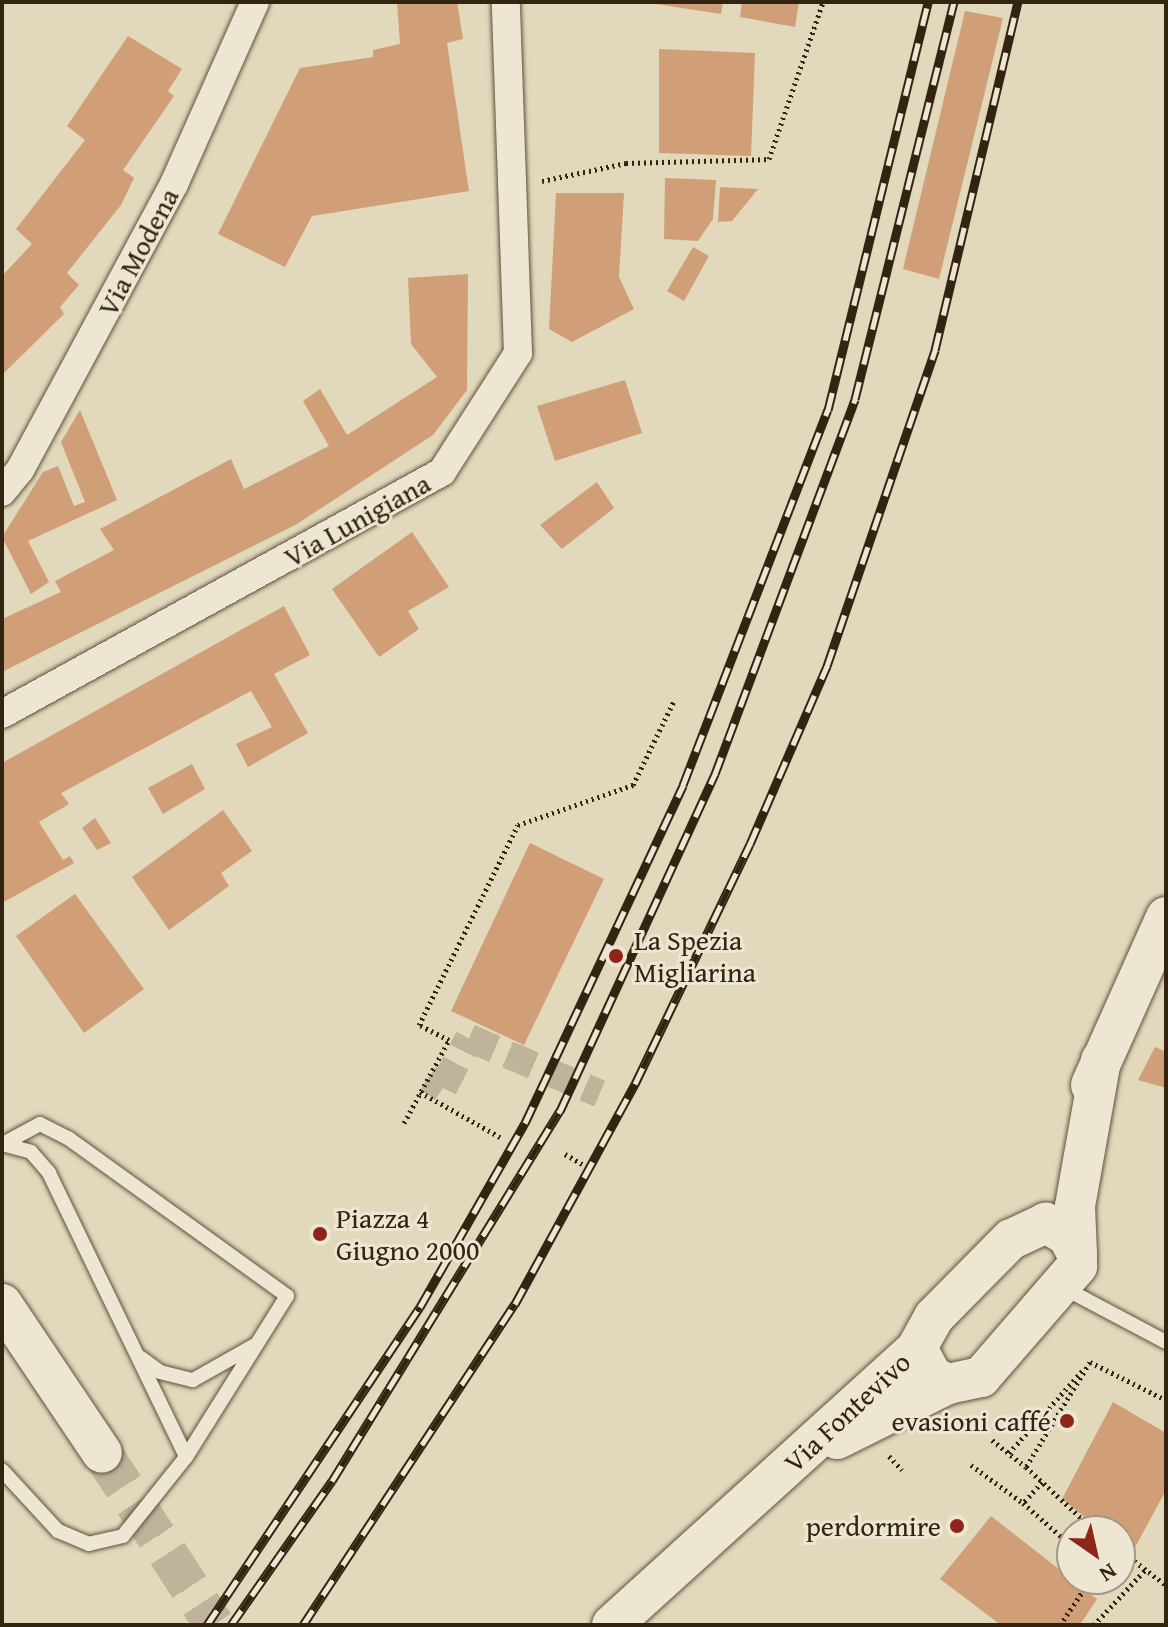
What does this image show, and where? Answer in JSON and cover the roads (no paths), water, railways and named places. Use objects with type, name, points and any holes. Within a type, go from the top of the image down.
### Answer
[{"type":"street","name":"Via Modena","points":[[2,492],[174,184],[255,2]]},
{"type":"street","name":"Via Lunigiana","points":[[2,714],[442,472],[518,353],[506,2]]},
{"type":"street","name":"Via Fontevivo","points":[[612,1625],[917,1348],[934,1317],[1030,1228],[1166,917]]},
{"type":"street","name":"Via Fontevivo","points":[[778,1477],[882,1411],[948,1384],[981,1377],[1070,1271],[1075,1206],[1101,1060]]},
{"type":"street","points":[[1030,1228],[1046,1223],[1068,1236],[1070,1271]]},
{"type":"street","points":[[2,1304],[102,1453]]},
{"type":"street","name":"Via Fontevivo","points":[[917,1348],[932,1376],[948,1384]]},
{"type":"lane","points":[[2,1144],[40,1124],[68,1138],[287,1296],[264,1340],[186,1457],[123,1536],[89,1544],[58,1531],[2,1470]]},
{"type":"lane","points":[[2,1144],[41,1161],[186,1457]]},
{"type":"lane","points":[[1070,1271],[1166,1342]]},
{"type":"lane","points":[[137,1354],[160,1372],[193,1380],[264,1340]]},
{"type":"tunnel","points":[[428,1078],[443,1088],[469,1038],[600,1094]]},
{"type":"tunnel","points":[[102,1453],[214,1625]]},
{"type":"railway","points":[[207,1625],[420,1307],[525,1123],[683,785],[828,410],[928,2]]},
{"type":"railway","points":[[231,1625],[332,1481],[560,1111],[715,774],[855,399],[954,2]]},
{"type":"railway","points":[[303,1625],[515,1304],[635,1084],[750,844],[827,666],[935,350],[1018,2]]},
{"type":"place","name":"La Spezia Migliarina","points":[[616,956]]},
{"type":"place","name":"Piazza 4 Giugno 2000","points":[[320,1234]]},
{"type":"place","name":"evasioni caffé","points":[[1067,1421]]},
{"type":"place","name":"perdormire","points":[[957,1526]]}]
